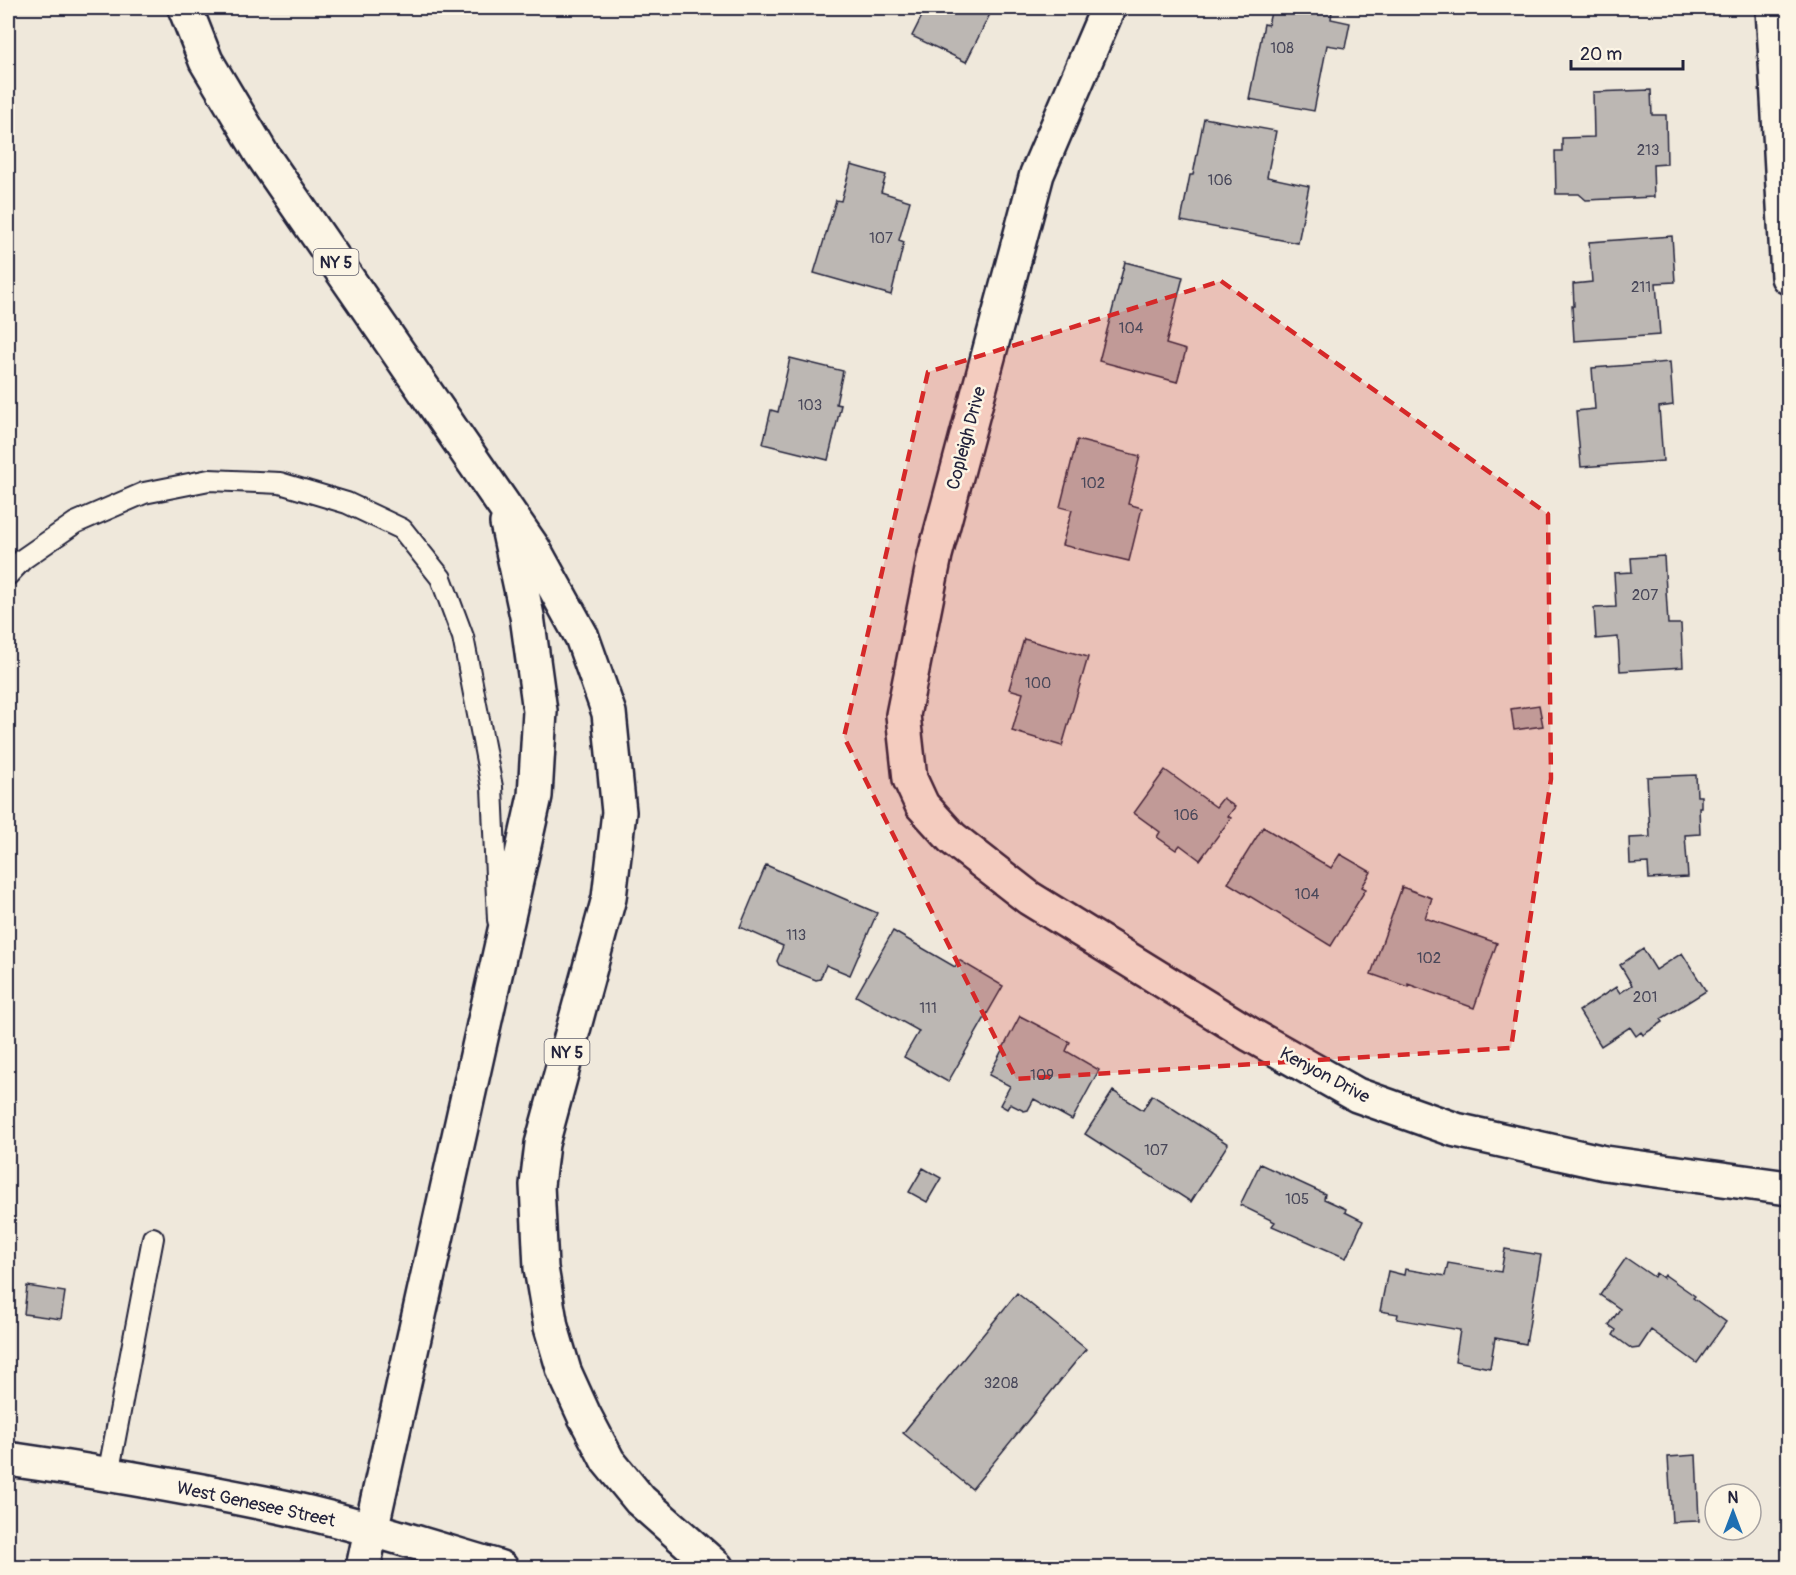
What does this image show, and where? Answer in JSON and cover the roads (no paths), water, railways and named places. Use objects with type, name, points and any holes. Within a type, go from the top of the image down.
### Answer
[{"type":"main road","name":"NY 5","points":[[185,8],[206,61],[261,153],[533,548],[582,637],[609,713],[618,812],[609,898],[542,1144],[537,1185],[541,1268],[551,1327],[564,1371],[608,1461],[640,1500],[717,1568]]},
{"type":"main road","name":"Copleigh Drive","points":[[978,859],[952,838],[922,804],[910,779],[903,715],[935,555],[1037,174],[1108,8]]},
{"type":"main road","points":[[1773,8],[1788,277]]},
{"type":"main road","points":[[363,1568],[535,796],[540,711],[527,616],[504,507]]},
{"type":"main road","name":"Kenyon Drive","points":[[978,859],[1029,898],[1251,1035],[1357,1095],[1456,1130],[1593,1160],[1788,1188]]},
{"type":"main road","name":"West Genesee Street","points":[[8,1459],[265,1503],[371,1530],[501,1568]]},
{"type":"lane","points":[[8,575],[23,559],[75,523],[144,493],[209,480],[280,483],[347,503],[402,529],[441,578],[463,637],[492,787],[499,955]]},
{"type":"lane","points":[[108,1475],[153,1238]]}]
